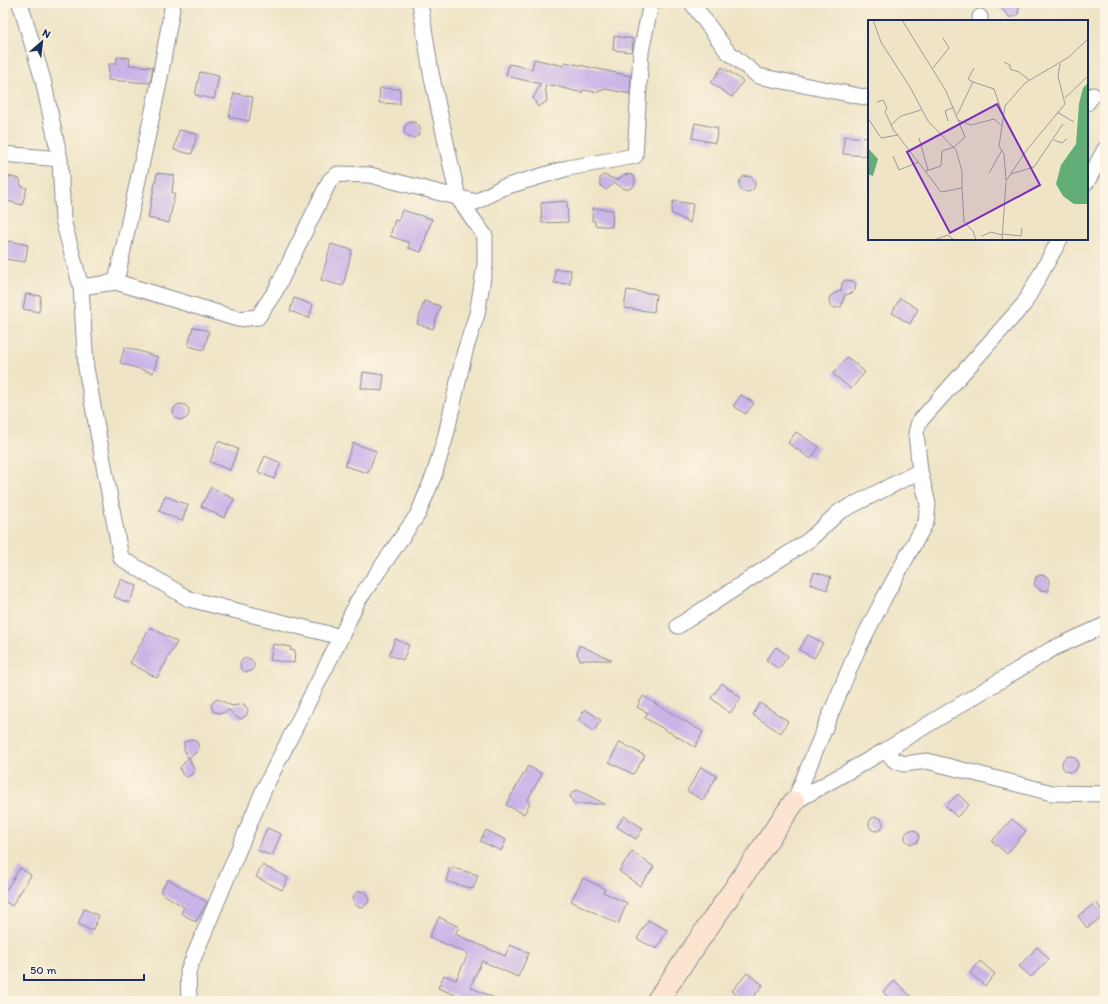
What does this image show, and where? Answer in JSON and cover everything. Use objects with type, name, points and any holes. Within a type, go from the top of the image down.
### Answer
[{"type":"main road","points":[[657,1001],[794,802]]},
{"type":"street","points":[[20,3],[43,80],[60,159],[63,220],[81,287],[86,368],[120,558],[189,599],[341,637]]},
{"type":"street","points":[[116,282],[159,83],[173,3]]},
{"type":"street","points":[[189,1001],[188,971],[264,789],[341,637],[357,602],[418,514],[434,475],[445,439],[466,351],[477,314],[485,265],[485,236],[458,198],[431,73],[420,3]]},
{"type":"street","points":[[81,287],[116,282],[238,319],[258,317],[276,290],[330,180],[338,174],[370,175],[476,202],[501,188],[568,168],[635,156],[641,52],[651,3]]},
{"type":"street","points":[[692,3],[727,51],[758,76],[868,98]]},
{"type":"street","points":[[1088,180],[1105,149]]},
{"type":"street","points":[[3,154],[60,159]]},
{"type":"street","points":[[794,802],[856,653],[926,522],[928,504],[920,471],[916,433],[918,422],[1024,304],[1056,242]]},
{"type":"street","points":[[678,626],[809,540],[839,512],[920,471]]},
{"type":"street","points":[[794,802],[886,750],[1052,649],[1105,625]]},
{"type":"street","points":[[886,750],[894,760],[904,764],[927,761],[1052,792],[1105,794]]},
{"type":"building","points":[[997,3],[1018,3],[1018,14],[1014,17],[1009,17]]},
{"type":"building","points":[[614,36],[633,39],[632,52],[613,50]]},
{"type":"building","points":[[117,57],[130,58],[129,65],[153,67],[150,83],[108,80],[109,64],[116,64]]},
{"type":"building","points":[[534,59],[564,66],[565,62],[631,76],[630,94],[606,89],[597,92],[583,90],[582,93],[552,85],[545,85],[547,101],[538,107],[533,98],[541,84],[506,76],[509,64],[532,69]]},
{"type":"building","points":[[722,67],[743,81],[732,97],[711,83]]},
{"type":"building","points":[[200,72],[219,76],[214,99],[195,95]]},
{"type":"building","points":[[380,88],[400,89],[400,104],[379,103]]},
{"type":"building","points":[[234,93],[253,97],[249,121],[229,117]]},
{"type":"building","points":[[412,122],[419,127],[420,130],[415,137],[412,138],[405,133],[404,130],[409,123]]},
{"type":"building","points":[[695,123],[718,128],[715,143],[692,138]]},
{"type":"building","points":[[179,130],[197,134],[192,154],[174,150]]},
{"type":"building","points":[[844,136],[867,138],[865,156],[843,154]]},
{"type":"building","points":[[157,173],[174,175],[172,193],[175,193],[169,223],[148,218]]},
{"type":"building","points":[[629,174],[634,176],[635,181],[634,186],[630,189],[625,189],[615,183],[606,190],[600,185],[600,178],[604,175],[617,180],[624,175]]},
{"type":"building","points":[[3,175],[20,179],[21,186],[27,188],[22,205],[3,200]]},
{"type":"building","points":[[747,176],[754,181],[755,184],[750,191],[747,192],[740,187],[739,184],[744,177]]},
{"type":"building","points":[[567,201],[568,222],[542,223],[541,203]]},
{"type":"building","points":[[673,201],[693,204],[690,223],[671,213]]},
{"type":"building","points":[[593,208],[613,210],[612,227],[595,225],[595,221],[592,221]]},
{"type":"building","points":[[402,210],[432,219],[421,252],[408,248],[410,243],[390,236],[395,220],[398,221]]},
{"type":"building","points":[[8,241],[28,245],[25,262],[4,259]]},
{"type":"building","points":[[331,244],[352,250],[343,286],[321,280]]},
{"type":"building","points":[[555,269],[571,270],[570,284],[554,283]]},
{"type":"building","points":[[846,280],[853,281],[856,284],[855,290],[852,293],[845,295],[841,307],[834,308],[830,305],[829,298],[833,294],[841,291],[842,283]]},
{"type":"building","points":[[627,290],[656,294],[654,312],[624,308]]},
{"type":"building","points":[[26,294],[41,296],[39,312],[23,309]]},
{"type":"building","points":[[294,298],[313,305],[309,318],[290,311]]},
{"type":"building","points":[[900,298],[918,309],[910,324],[892,313]]},
{"type":"building","points":[[424,301],[440,306],[433,329],[417,324]]},
{"type":"building","points":[[193,327],[209,331],[204,350],[188,346]]},
{"type":"building","points":[[125,347],[158,357],[153,373],[120,363]]},
{"type":"building","points":[[847,357],[865,372],[851,389],[833,374]]},
{"type":"building","points":[[363,372],[384,375],[382,391],[361,388]]},
{"type":"building","points":[[741,395],[754,403],[746,414],[733,406]]},
{"type":"building","points":[[181,404],[188,409],[189,412],[184,419],[181,420],[174,415],[173,412],[178,405]]},
{"type":"building","points":[[796,432],[819,447],[811,459],[788,443]]},
{"type":"building","points":[[218,441],[238,449],[230,470],[210,462]]},
{"type":"building","points":[[353,443],[376,451],[368,473],[345,466]]},
{"type":"building","points":[[265,456],[281,463],[274,479],[258,472]]},
{"type":"building","points":[[211,487],[234,499],[224,518],[201,506]]},
{"type":"building","points":[[165,496],[188,505],[182,521],[159,511]]},
{"type":"building","points":[[814,572],[831,577],[827,590],[810,584]]},
{"type":"building","points":[[1041,575],[1046,576],[1049,579],[1049,591],[1040,590],[1034,585],[1036,577]]},
{"type":"building","points":[[121,579],[137,586],[129,603],[114,597]]},
{"type":"building","points":[[150,627],[177,642],[157,678],[130,663]]},
{"type":"building","points":[[808,635],[823,643],[814,658],[799,650]]},
{"type":"building","points":[[395,639],[409,645],[403,660],[389,655]]},
{"type":"building","points":[[273,644],[291,647],[290,650],[295,651],[294,663],[270,660]]},
{"type":"building","points":[[579,645],[612,660],[580,660],[577,654]]},
{"type":"building","points":[[776,647],[788,656],[779,669],[766,660]]},
{"type":"building","points":[[244,658],[250,658],[254,662],[254,668],[250,672],[244,672],[240,668],[240,662]]},
{"type":"building","points":[[722,683],[741,698],[730,713],[711,698]]},
{"type":"building","points":[[643,696],[703,732],[695,747],[645,718],[648,713],[637,707]]},
{"type":"building","points":[[218,699],[232,706],[244,704],[248,710],[247,715],[241,719],[236,717],[229,710],[222,713],[214,712],[211,705]]},
{"type":"building","points":[[760,703],[788,721],[781,733],[753,715]]},
{"type":"building","points":[[585,709],[601,720],[594,731],[578,721]]},
{"type":"building","points":[[193,739],[197,742],[199,747],[197,752],[189,758],[194,770],[192,774],[187,777],[182,774],[180,768],[188,758],[184,749],[184,742]]},
{"type":"building","points":[[620,742],[645,756],[633,774],[609,762]]},
{"type":"building","points":[[1070,756],[1077,761],[1078,764],[1073,771],[1070,772],[1063,767],[1062,764],[1067,757]]},
{"type":"building","points":[[528,766],[542,774],[527,801],[530,803],[524,814],[506,805]]},
{"type":"building","points":[[701,767],[717,776],[703,800],[687,791]]},
{"type":"building","points":[[577,790],[605,804],[574,804],[570,796]]},
{"type":"building","points":[[958,794],[969,805],[957,817],[946,806]]},
{"type":"building","points":[[624,816],[643,828],[636,839],[617,827]]},
{"type":"building","points":[[873,817],[879,817],[883,821],[883,827],[879,831],[873,831],[869,827],[869,821]]},
{"type":"building","points":[[1012,819],[1026,831],[1007,854],[992,841]]},
{"type":"building","points":[[267,828],[281,834],[272,856],[257,850]]},
{"type":"building","points":[[486,830],[506,840],[501,851],[480,841]]},
{"type":"building","points":[[909,830],[915,830],[919,834],[919,840],[915,844],[909,844],[905,840],[905,834]]},
{"type":"building","points":[[632,851],[654,867],[640,886],[619,871]]},
{"type":"building","points":[[262,865],[288,878],[282,890],[256,877]]},
{"type":"building","points":[[450,867],[478,875],[473,889],[446,881]]},
{"type":"building","points":[[20,868],[31,875],[12,906],[3,900],[3,895]]},
{"type":"building","points":[[583,878],[605,889],[603,892],[627,903],[618,924],[571,901]]},
{"type":"building","points":[[168,879],[207,902],[196,922],[181,913],[184,907],[160,892]]},
{"type":"building","points":[[361,891],[368,896],[369,899],[364,906],[361,907],[354,902],[353,899],[358,892]]},
{"type":"building","points":[[1096,902],[1105,915],[1087,928],[1078,916]]},
{"type":"building","points":[[84,909],[99,916],[92,931],[78,924]]},
{"type":"building","points":[[439,917],[459,927],[455,934],[505,956],[510,945],[529,953],[518,977],[482,961],[470,987],[501,1001],[471,1001],[438,988],[444,975],[456,980],[468,954],[429,937]]},
{"type":"building","points":[[648,920],[667,930],[657,949],[637,939]]},
{"type":"building","points":[[1037,947],[1049,959],[1031,977],[1019,966]]},
{"type":"building","points":[[980,961],[995,974],[985,986],[970,973]]},
{"type":"building","points":[[747,973],[763,985],[750,1001],[745,1001],[732,991]]},
{"type":"building","points":[[895,981],[916,1001],[892,1001],[883,992]]}]
